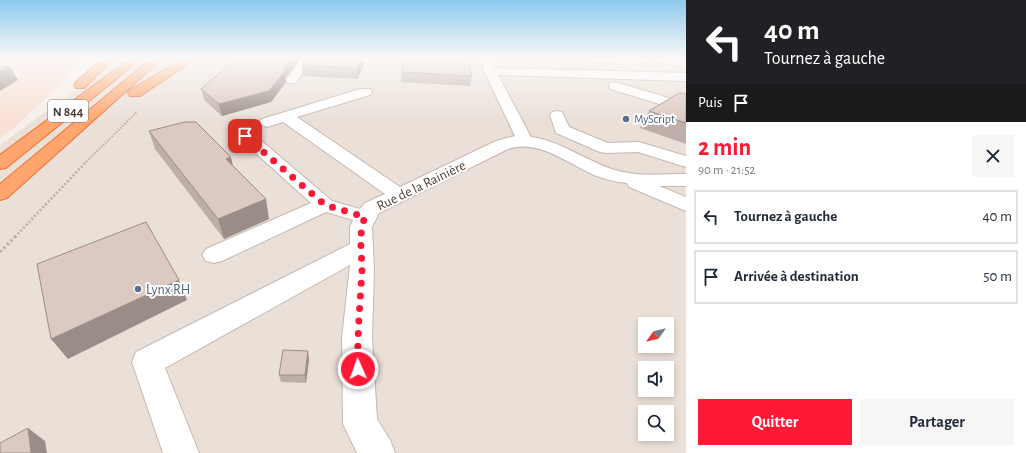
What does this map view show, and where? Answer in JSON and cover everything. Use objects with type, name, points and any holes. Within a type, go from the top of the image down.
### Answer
[{"type":"highway","points":[[0,153],[2,148],[53,108],[85,79]]},
{"type":"highway","name":"N 844","points":[[0,164],[110,79]]},
{"type":"highway","name":"N 844","points":[[0,194],[133,79]]},
{"type":"highway","points":[[73,131],[106,116],[127,99],[158,79]]},
{"type":"street","points":[[494,79],[525,141]]},
{"type":"street","points":[[615,86],[686,108]]},
{"type":"street","points":[[266,122],[365,92]]},
{"type":"street","points":[[557,115],[562,130],[606,148],[639,147],[686,162]]},
{"type":"street","points":[[285,116],[399,195]]},
{"type":"street","points":[[245,136],[325,205],[365,217]]},
{"type":"street","name":"Rue de la Rainière","points":[[377,453],[360,424],[357,338],[362,270],[361,227],[365,217],[372,208],[502,145],[514,141],[525,141],[555,150],[610,174],[624,178],[686,180]]},
{"type":"street","points":[[624,178],[686,205]]},
{"type":"street","points":[[214,255],[325,205]]},
{"type":"street","points":[[181,453],[147,362],[362,248]]},
{"type":"path","points":[[0,252],[137,111]]},
{"type":"shaded area","points":[[0,79],[65,79],[14,128],[0,138]]},
{"type":"shaded area","points":[[91,79],[686,79],[686,453],[0,453],[0,145]]},
{"type":"building","points":[[212,79],[278,79],[269,91],[219,104],[201,89]]},
{"type":"building","points":[[679,93],[686,94],[686,123],[649,111]]},
{"type":"building","points":[[185,122],[196,122],[231,157],[226,159],[266,199],[218,219],[149,131]]},
{"type":"building","points":[[146,222],[179,280],[51,339],[37,264]]},
{"type":"building","points":[[283,350],[308,351],[305,375],[279,375]]},
{"type":"building","points":[[28,428],[31,453],[0,453],[0,443]]},
{"type":"place","name":"MyScript","points":[[626,119]]},
{"type":"place","name":"Lynx RH","points":[[138,289]]},
{"type":"route","points":[[245,136],[325,205],[365,217],[361,227],[362,270],[357,338],[358,369]]}]
